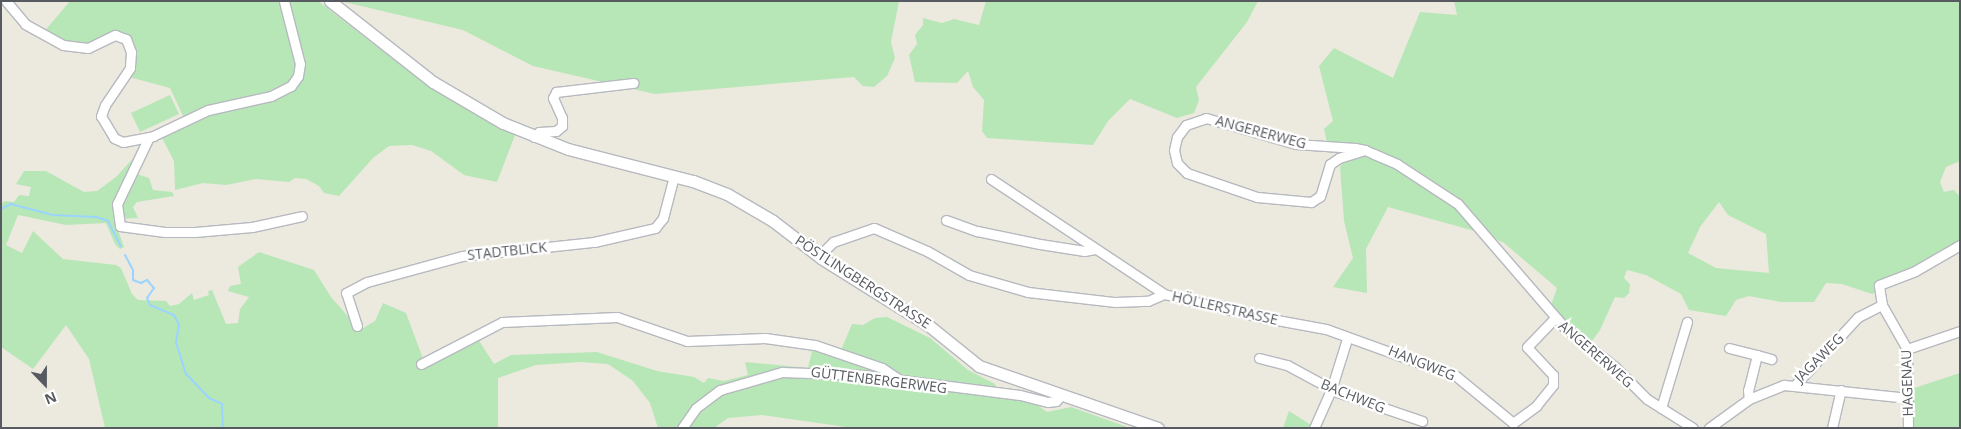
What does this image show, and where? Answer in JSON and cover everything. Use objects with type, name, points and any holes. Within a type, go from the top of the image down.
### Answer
[{"type":"main road","name":"PÖSTLINGBERGSTRASSE","points":[[330,1],[433,82],[488,115],[534,137],[597,158],[674,178],[740,200],[819,256],[928,325],[979,366],[1158,428]]},
{"type":"street","points":[[11,3],[29,27],[67,46],[90,48],[115,35],[124,37],[131,50],[130,68],[103,108],[102,119],[118,140],[149,138],[208,110],[271,96],[291,86],[298,76],[300,64],[284,1]]},
{"type":"street","points":[[534,137],[539,132],[556,131],[562,126],[562,118],[553,98],[556,92],[633,83]]},
{"type":"street","name":"ANGERERWEG","points":[[1365,150],[1340,158],[1330,164],[1320,196],[1311,202],[1257,196],[1187,173],[1177,163],[1174,150],[1177,137],[1186,125],[1206,118],[1296,144],[1365,150],[1397,164],[1458,204],[1555,318],[1615,367],[1647,399],[1693,428]]},
{"type":"street","points":[[149,138],[117,204],[120,226],[165,232],[195,232],[252,227],[302,216]]},
{"type":"street","name":"STADTBLICK","points":[[357,326],[346,294],[354,286],[462,256],[594,242],[646,232],[660,222],[674,178]]},
{"type":"street","points":[[991,179],[1164,294]]},
{"type":"street","points":[[946,220],[977,232],[1084,251],[1095,249]]},
{"type":"street","name":"HÖLLERSTRASSE","points":[[819,256],[831,243],[871,228],[904,240],[969,275],[1028,292],[1115,302],[1148,301],[1164,294],[1326,329],[1347,339]]},
{"type":"street","points":[[1882,305],[1879,285],[1915,271],[1960,245]]},
{"type":"street","name":"HAGENAU","points":[[1882,305],[1907,349],[1908,428]]},
{"type":"street","name":"JAGAWEG","points":[[1709,428],[1749,399],[1779,386],[1794,385],[1858,317],[1882,305]]},
{"type":"street","points":[[421,364],[499,322],[617,317],[686,341],[766,338],[816,345],[882,368],[900,380]]},
{"type":"street","name":"ANGERERWEG","points":[[1513,423],[1536,406],[1553,385],[1553,375],[1527,347],[1555,318]]},
{"type":"street","points":[[1661,408],[1687,322]]},
{"type":"street","points":[[1907,349],[1960,331]]},
{"type":"street","points":[[1314,428],[1331,390],[1347,339]]},
{"type":"street","name":"HANGWEG","points":[[1347,339],[1366,341],[1456,376],[1513,423]]},
{"type":"street","points":[[1729,348],[1771,359]]},
{"type":"street","points":[[1749,399],[1748,390],[1757,355]]},
{"type":"street","name":"BACHWEG","points":[[1259,358],[1288,365],[1331,390],[1422,422]]},
{"type":"street","name":"GÜTTENBERGERWEG","points":[[682,428],[696,408],[710,396],[730,385],[770,374],[812,371],[1020,395],[1048,402],[1056,401],[1061,395]]},
{"type":"street","points":[[1794,385],[1908,398]]},
{"type":"street","points":[[1832,428],[1841,390]]},
{"type":"green space","points":[[70,1],[281,1],[296,54],[296,76],[284,88],[184,118],[170,88],[129,77],[133,48],[118,35],[75,45],[43,33]]},
{"type":"green space","points":[[287,1],[318,1],[429,87],[515,135],[497,182],[464,175],[431,151],[412,145],[389,146],[373,158],[339,196],[324,193],[319,186],[306,179],[295,178],[289,182],[256,179],[226,185],[203,183],[175,190],[174,161],[161,136],[209,113],[256,102],[301,77]]},
{"type":"green space","points":[[340,1],[899,1],[891,42],[895,58],[887,76],[874,87],[863,86],[854,77],[655,94],[533,66],[463,30]]},
{"type":"green space","points":[[986,1],[1258,1],[1247,22],[1196,87],[1199,100],[1194,113],[1177,118],[1130,99],[1108,121],[1093,145],[987,138],[982,131],[984,100],[973,87],[968,71],[957,83],[915,82],[909,55],[917,44],[915,35],[923,25],[923,18],[942,23],[954,19],[979,25]]},
{"type":"green space","points":[[1454,1],[1960,1],[1960,161],[1946,167],[1940,182],[1944,192],[1954,190],[1960,197],[1960,244],[1898,284],[1872,294],[1842,284],[1826,283],[1814,302],[1781,302],[1749,296],[1736,300],[1726,316],[1689,310],[1681,294],[1646,275],[1627,270],[1624,278],[1630,284],[1629,293],[1624,298],[1615,297],[1600,330],[1584,352],[1550,308],[1557,288],[1504,243],[1482,233],[1388,207],[1366,249],[1367,293],[1333,287],[1353,258],[1344,221],[1340,167],[1344,161],[1356,158],[1359,143],[1327,143],[1324,129],[1333,121],[1319,66],[1334,48],[1393,78],[1420,12],[1457,15]],"holes":[[[1719,202],[1728,215],[1766,234],[1769,273],[1716,268],[1688,253],[1700,227]]]},
{"type":"green space","points":[[170,95],[179,114],[140,132],[131,113]]},
{"type":"green space","points":[[138,153],[134,173],[149,178],[153,190],[172,192],[174,196],[137,202],[133,207],[138,218],[114,219],[124,247],[120,249],[115,244],[106,223],[66,225],[18,215],[6,245],[22,253],[33,231],[63,259],[116,265],[121,268],[132,294],[138,300],[166,301],[170,306],[179,304],[192,293],[194,300],[209,295],[208,291],[212,290],[226,324],[238,323],[240,309],[249,297],[228,291],[230,286],[241,284],[238,267],[259,252],[314,270],[331,297],[360,330],[375,321],[383,303],[406,313],[422,356],[429,363],[476,336],[494,364],[511,355],[597,352],[657,371],[694,377],[704,383],[708,378],[724,381],[748,375],[745,362],[808,368],[813,347],[841,350],[852,324],[863,325],[875,318],[887,317],[930,338],[968,370],[995,384],[997,391],[1032,401],[1047,412],[1071,407],[1130,428],[853,428],[762,415],[728,418],[714,428],[658,428],[650,403],[633,381],[608,364],[580,362],[536,365],[498,378],[498,428],[105,428],[89,359],[66,325],[33,369],[1,347],[1,205],[4,201],[14,202],[19,195],[29,196],[31,187],[16,184],[24,171],[46,171],[84,192],[97,191],[116,177]]},
{"type":"green space","points":[[1960,373],[1960,428],[1910,428],[1911,389]]},
{"type":"green space","points":[[1289,411],[1311,425],[1310,428],[1283,428]]},
{"type":"waterway","points":[[1,209],[11,204],[53,215],[96,217],[108,221],[121,246]]},
{"type":"waterway","points":[[125,255],[133,270],[133,280],[141,283],[147,280],[154,288],[147,298],[150,305],[174,315],[179,325],[176,342],[186,374],[209,398],[222,404],[223,428]]}]
